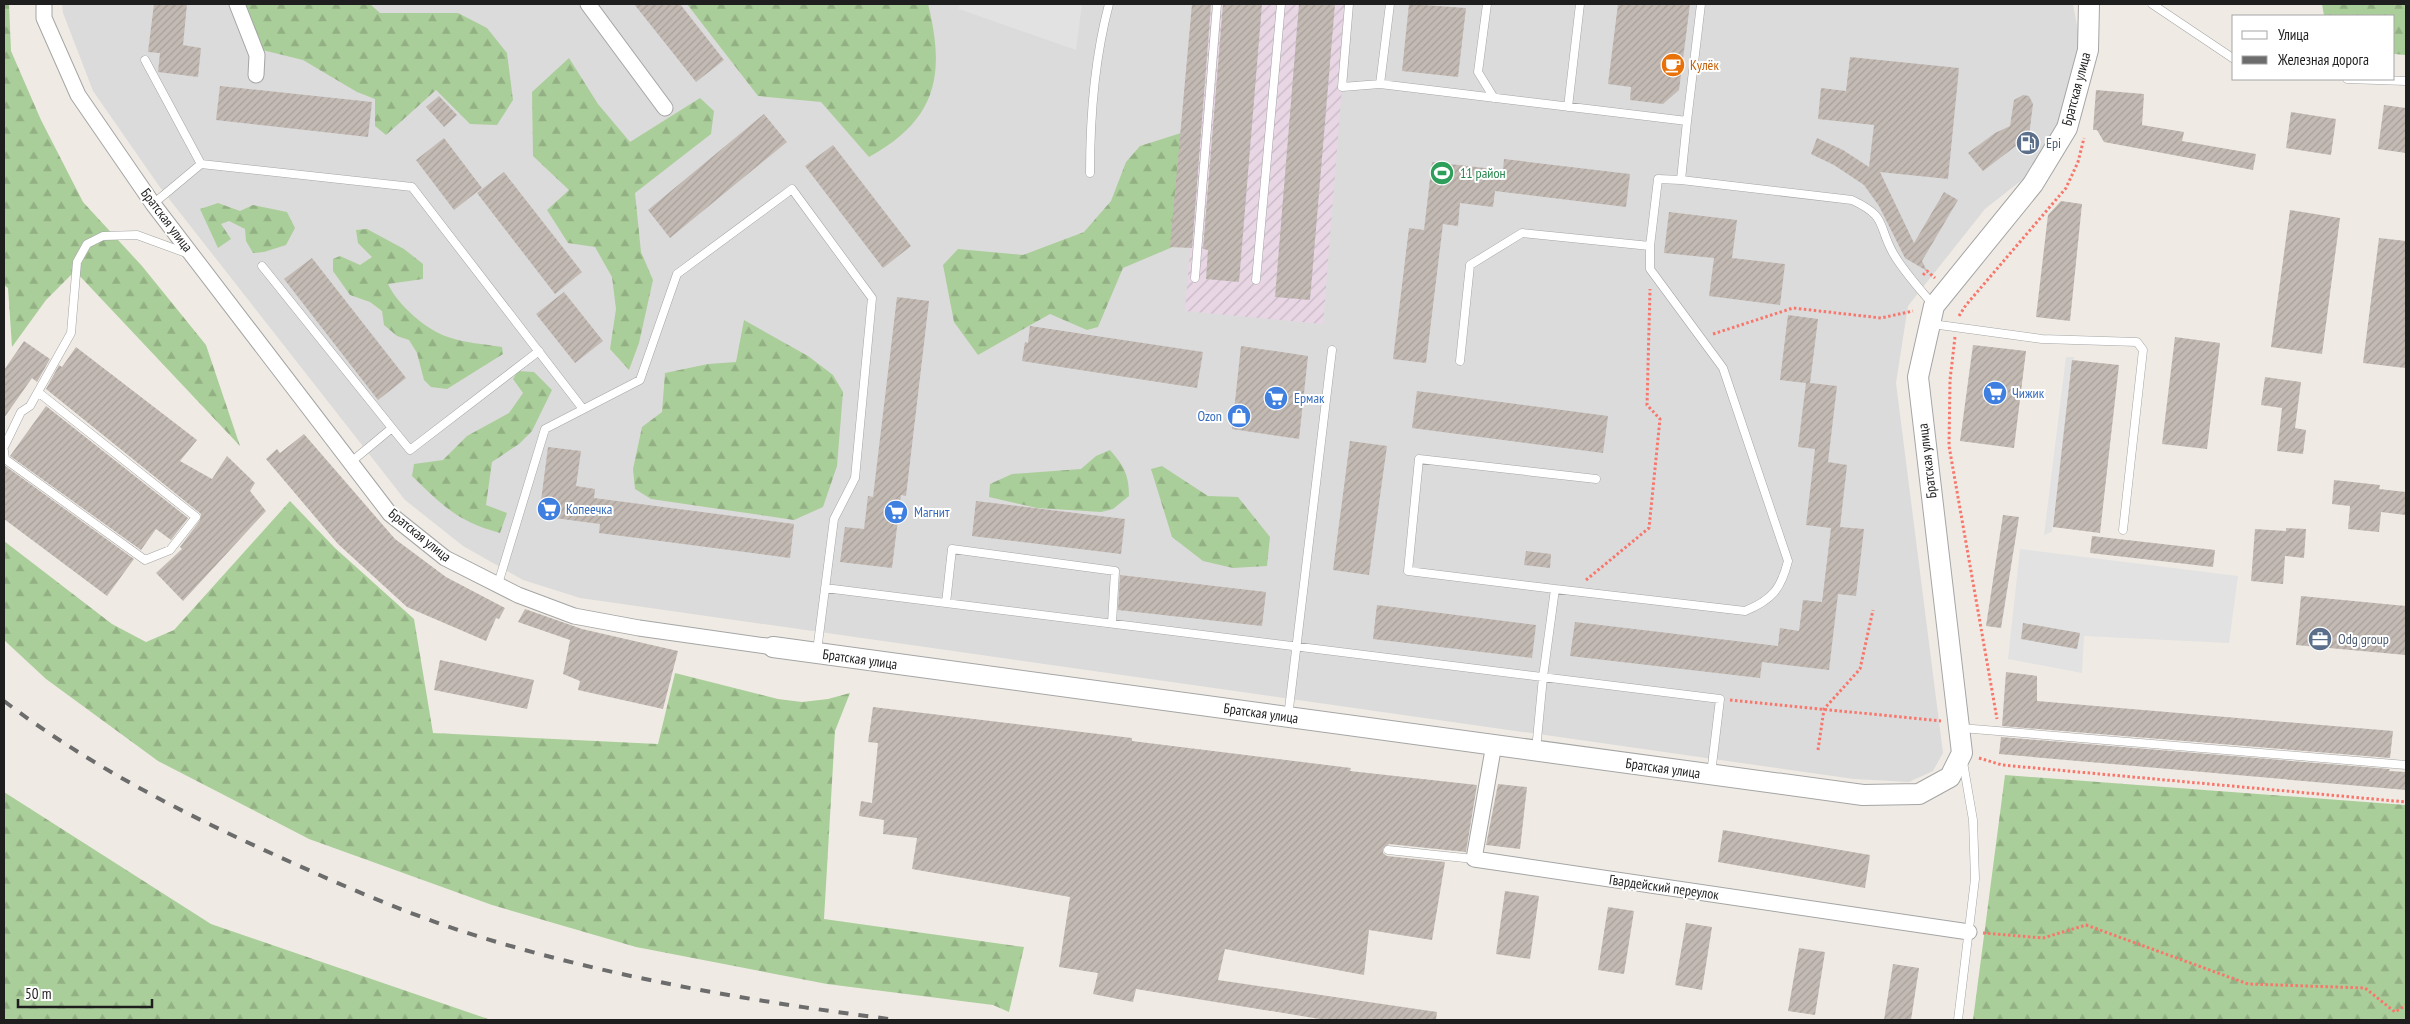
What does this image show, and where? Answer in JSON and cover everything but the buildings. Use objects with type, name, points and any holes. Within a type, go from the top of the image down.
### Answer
[{"type":"street","name":"Братская улица","points":[[44,4],[44,18],[78,94],[154,204],[390,514],[445,558],[498,584],[574,616],[639,628],[1863,795],[1919,794],[1950,777],[1962,753],[1918,377],[1932,315],[2033,184],[2067,128],[2088,50],[2089,4]]},
{"type":"street","points":[[237,4],[257,55],[256,75]]},
{"type":"street","points":[[588,4],[665,108]]},
{"type":"street","points":[[1474,859],[1494,744]]},
{"type":"street","name":"Гвардейский переулок","points":[[1474,859],[1969,932]]},
{"type":"lane","points":[[1090,173],[1090,116],[1098,46],[1109,4]]},
{"type":"lane","points":[[1195,278],[1217,4]]},
{"type":"lane","points":[[1256,280],[1280,4]]},
{"type":"lane","points":[[1349,4],[1342,86],[1380,84],[1688,121]]},
{"type":"lane","points":[[1380,84],[1390,4]]},
{"type":"lane","points":[[1487,4],[1478,72],[1494,98]]},
{"type":"lane","points":[[1568,107],[1580,4]]},
{"type":"lane","points":[[1681,180],[1701,4]]},
{"type":"lane","points":[[2152,4],[2232,59]]},
{"type":"lane","points":[[145,60],[201,164]]},
{"type":"lane","points":[[2376,80],[2406,81]]},
{"type":"lane","points":[[154,204],[201,164],[412,187],[583,410]]},
{"type":"lane","points":[[1596,479],[1419,459],[1408,571],[1745,611],[1763,604],[1782,583],[1788,561],[1784,542],[1723,368],[1650,269],[1650,246],[1658,179],[1681,180],[1852,200],[1872,209],[1882,224],[1893,253],[1932,315],[2042,339],[2137,342],[2143,350],[2122,530]]},
{"type":"lane","points":[[498,584],[545,429],[640,380],[677,274],[792,189],[872,298],[855,478],[834,518],[817,653]]},
{"type":"lane","points":[[1460,361],[1470,265],[1522,233],[1650,246]]},
{"type":"lane","points":[[4,447],[21,412],[30,406],[71,333],[77,262],[87,244],[103,236],[137,235],[193,256]]},
{"type":"lane","points":[[262,266],[410,450],[538,351]]},
{"type":"lane","points":[[1288,717],[1332,350]]},
{"type":"lane","points":[[4,451],[5,459],[145,560],[170,550],[196,517],[38,392]]},
{"type":"lane","points":[[350,462],[392,428]]},
{"type":"lane","points":[[946,603],[952,548],[1115,571],[1112,623]]},
{"type":"lane","points":[[825,588],[1720,699],[1711,774]]},
{"type":"lane","points":[[1536,750],[1543,677],[1556,589]]},
{"type":"lane","points":[[1958,725],[1999,731],[2406,765]]},
{"type":"lane","points":[[1958,1020],[1975,879],[1973,820],[1962,753]]},
{"type":"lane","points":[[1388,850],[1474,859]]},
{"type":"path","points":[[1573,591],[1649,528],[1660,419],[1647,404],[1650,269]]},
{"type":"path","points":[[1701,338],[1793,308],[1881,318],[1932,315]]},
{"type":"path","points":[[1950,380],[1949,446],[1999,731]]},
{"type":"path","points":[[1818,750],[1824,709],[1860,669],[1872,610]]},
{"type":"path","points":[[1720,699],[1958,725]]},
{"type":"path","points":[[1962,753],[2002,765],[2406,802]]},
{"type":"path","points":[[1969,932],[2043,938],[2086,925],[2248,984],[2364,988],[2395,1012],[2406,1005]]},
{"type":"shaded area","points":[[62,4],[2073,4],[2081,47],[2060,126],[2027,176],[1985,209],[1908,306],[1896,383],[1943,753],[1933,771],[1909,782],[1854,779],[580,598],[523,580],[463,546],[405,500],[159,186],[93,91],[63,13]]},
{"type":"shaded area","points":[[960,4],[1082,4],[1076,50],[959,9]]},
{"type":"shaded area","points":[[1211,4],[1352,4],[1342,87],[1323,324],[1185,311]]},
{"type":"shaded area","points":[[2066,357],[2074,357],[2052,532],[2044,535]]},
{"type":"shaded area","points":[[2020,549],[2238,576],[2229,643],[2084,636],[2082,673],[2008,659]]},
{"type":"green space","points":[[4,4],[9,4],[11,51],[41,120],[83,202],[142,266],[206,345],[240,446],[75,271],[46,300],[12,347],[8,288],[4,285]]},
{"type":"green space","points":[[239,4],[370,4],[380,13],[458,13],[487,28],[507,53],[513,100],[497,125],[470,124],[436,90],[386,135],[375,126],[375,99],[357,92],[303,60],[254,48]]},
{"type":"green space","points":[[687,4],[928,4],[936,53],[935,74],[930,94],[922,111],[909,128],[892,143],[869,157],[821,102],[758,96]]},
{"type":"green space","points":[[2322,4],[2406,4],[2406,55],[2395,54],[2395,15],[2324,15]]},
{"type":"green space","points":[[569,58],[598,104],[630,142],[700,98],[714,111],[711,134],[635,193],[641,252],[653,280],[639,343],[629,370],[610,349],[616,309],[612,277],[595,247],[568,243],[547,210],[569,190],[533,156],[532,92]]},
{"type":"green space","points":[[1181,133],[1182,243],[1123,268],[1098,327],[1087,330],[1050,314],[978,355],[954,322],[943,265],[958,249],[1023,255],[1084,232],[1111,201],[1126,162],[1140,146]]},
{"type":"green space","points":[[218,203],[240,211],[253,205],[287,212],[295,228],[286,245],[264,252],[253,253],[246,241],[245,229],[229,221],[221,224],[231,239],[218,248],[200,209]]},
{"type":"green space","points":[[367,229],[404,249],[423,264],[423,279],[388,284],[405,308],[439,334],[461,341],[502,347],[503,354],[447,389],[431,387],[424,380],[417,353],[409,340],[397,336],[384,325],[382,311],[370,302],[350,295],[333,271],[333,259],[340,256],[360,265],[372,257],[358,243],[356,230]]},
{"type":"green space","points":[[744,320],[808,356],[833,375],[843,392],[837,466],[823,507],[794,520],[651,499],[635,489],[633,469],[642,427],[662,412],[665,373],[708,364],[736,362]]},
{"type":"green space","points":[[518,371],[534,372],[552,390],[532,431],[519,444],[492,462],[486,505],[507,513],[500,533],[485,529],[462,518],[432,496],[412,476],[414,464],[443,460],[467,436],[509,413],[523,393],[513,379]]},
{"type":"green space","points":[[1110,450],[1125,471],[1129,489],[1129,496],[1113,509],[1101,512],[1037,508],[989,497],[990,484],[1012,474],[1081,469],[1096,456]]},
{"type":"green space","points":[[1162,466],[1208,496],[1238,497],[1270,537],[1267,566],[1233,568],[1203,561],[1172,537],[1151,469]]},
{"type":"green space","points":[[290,501],[335,548],[414,619],[433,733],[658,744],[675,673],[778,699],[802,702],[828,699],[850,693],[835,731],[824,919],[1024,947],[1009,1012],[993,1005],[827,984],[636,947],[492,905],[309,839],[158,761],[46,679],[4,640],[4,541],[112,624],[146,642],[174,630]]},
{"type":"green space","points":[[2005,775],[2406,805],[2406,1020],[1973,1020]]},
{"type":"green space","points":[[4,792],[211,924],[491,1020],[4,1020]]},
{"type":"railway","points":[[4,701],[65,744],[129,782],[195,817],[368,896],[449,927],[528,951],[632,976],[738,997],[897,1020]]},
{"type":"place","name":"Кулёк","points":[[1673,65]]},
{"type":"place","name":"Epi","points":[[2028,143]]},
{"type":"place","name":"11 район","points":[[1442,173]]},
{"type":"place","name":"Чижик","points":[[1995,393]]},
{"type":"place","name":"Ермак","points":[[1276,398]]},
{"type":"place","name":"Ozon","points":[[1239,416]]},
{"type":"place","name":"Копеечка","points":[[549,509]]},
{"type":"place","name":"Магнит","points":[[896,512]]},
{"type":"place","name":"Odg group","points":[[2320,639]]}]
